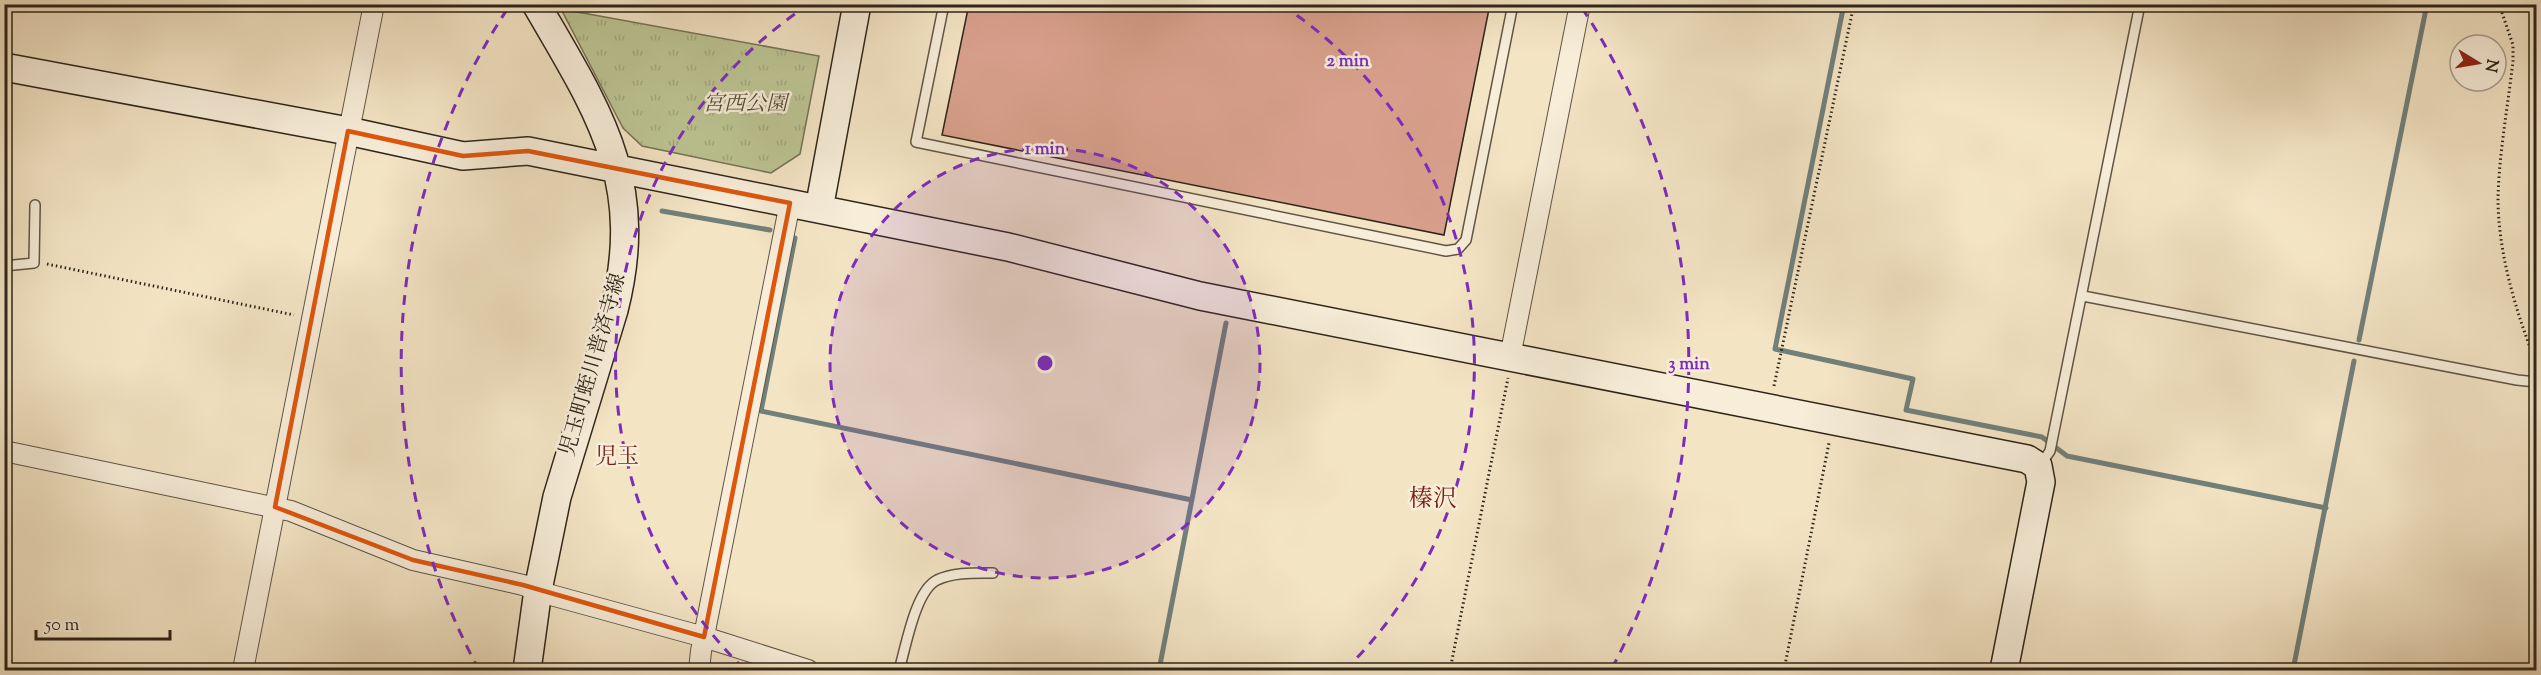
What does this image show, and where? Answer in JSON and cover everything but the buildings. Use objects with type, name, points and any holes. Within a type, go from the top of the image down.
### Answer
[{"type":"street","points":[[243,670],[374,4]]},
{"type":"street","name":"児玉町蛭川普済寺線","points":[[527,670],[538,590],[564,470],[620,286],[625,235],[618,170],[610,145],[588,96],[536,4]]},
{"type":"street","points":[[819,208],[857,4]]},
{"type":"street","points":[[1510,357],[1580,4]]},
{"type":"street","points":[[4,67],[348,131],[463,156],[528,151],[1008,247],[1200,296],[2027,459],[2038,466],[2042,482],[2004,670]]},
{"type":"street","points":[[699,670],[790,203]]},
{"type":"street","points":[[4,451],[291,511],[413,560],[523,585],[704,637],[808,670]]},
{"type":"lane","points":[[944,4],[916,142],[1446,251],[1458,249],[1466,240],[1513,4]]},
{"type":"lane","points":[[2038,466],[2050,451],[2140,4]]},
{"type":"lane","points":[[4,266],[34,263],[35,205]]},
{"type":"lane","points":[[2083,296],[2536,382]]},
{"type":"lane","points":[[899,670],[919,604],[931,584],[948,576],[993,573]]},
{"type":"path","points":[[1770,408],[1854,4]]},
{"type":"path","points":[[2499,4],[2513,45],[2498,197],[2500,225],[2511,286],[2536,363]]},
{"type":"path","points":[[34,263],[311,319]]},
{"type":"path","points":[[1450,670],[1510,357]]},
{"type":"path","points":[[1784,670],[1833,421]]},
{"type":"highlighted area","points":[[348,131],[463,156],[528,151],[790,203],[704,637],[523,585],[413,560],[275,507]]},
{"type":"green space","name":"宮西公園","points":[[561,9],[819,56],[800,154],[771,173],[642,146],[623,128]]},
{"type":"waterway","points":[[1844,4],[1775,349],[1913,379],[1906,410],[2042,437],[2067,456],[2326,508]]},
{"type":"waterway","points":[[2359,340],[2427,4]]},
{"type":"waterway","points":[[662,211],[770,230]]},
{"type":"waterway","points":[[795,238],[761,411],[1192,500]]},
{"type":"waterway","points":[[1159,670],[1226,323]]},
{"type":"waterway","points":[[2293,670],[2354,361]]},
{"type":"district","name":"児玉","points":[[617,458]]},
{"type":"district","name":"榛沢","points":[[1433,500]]}]
